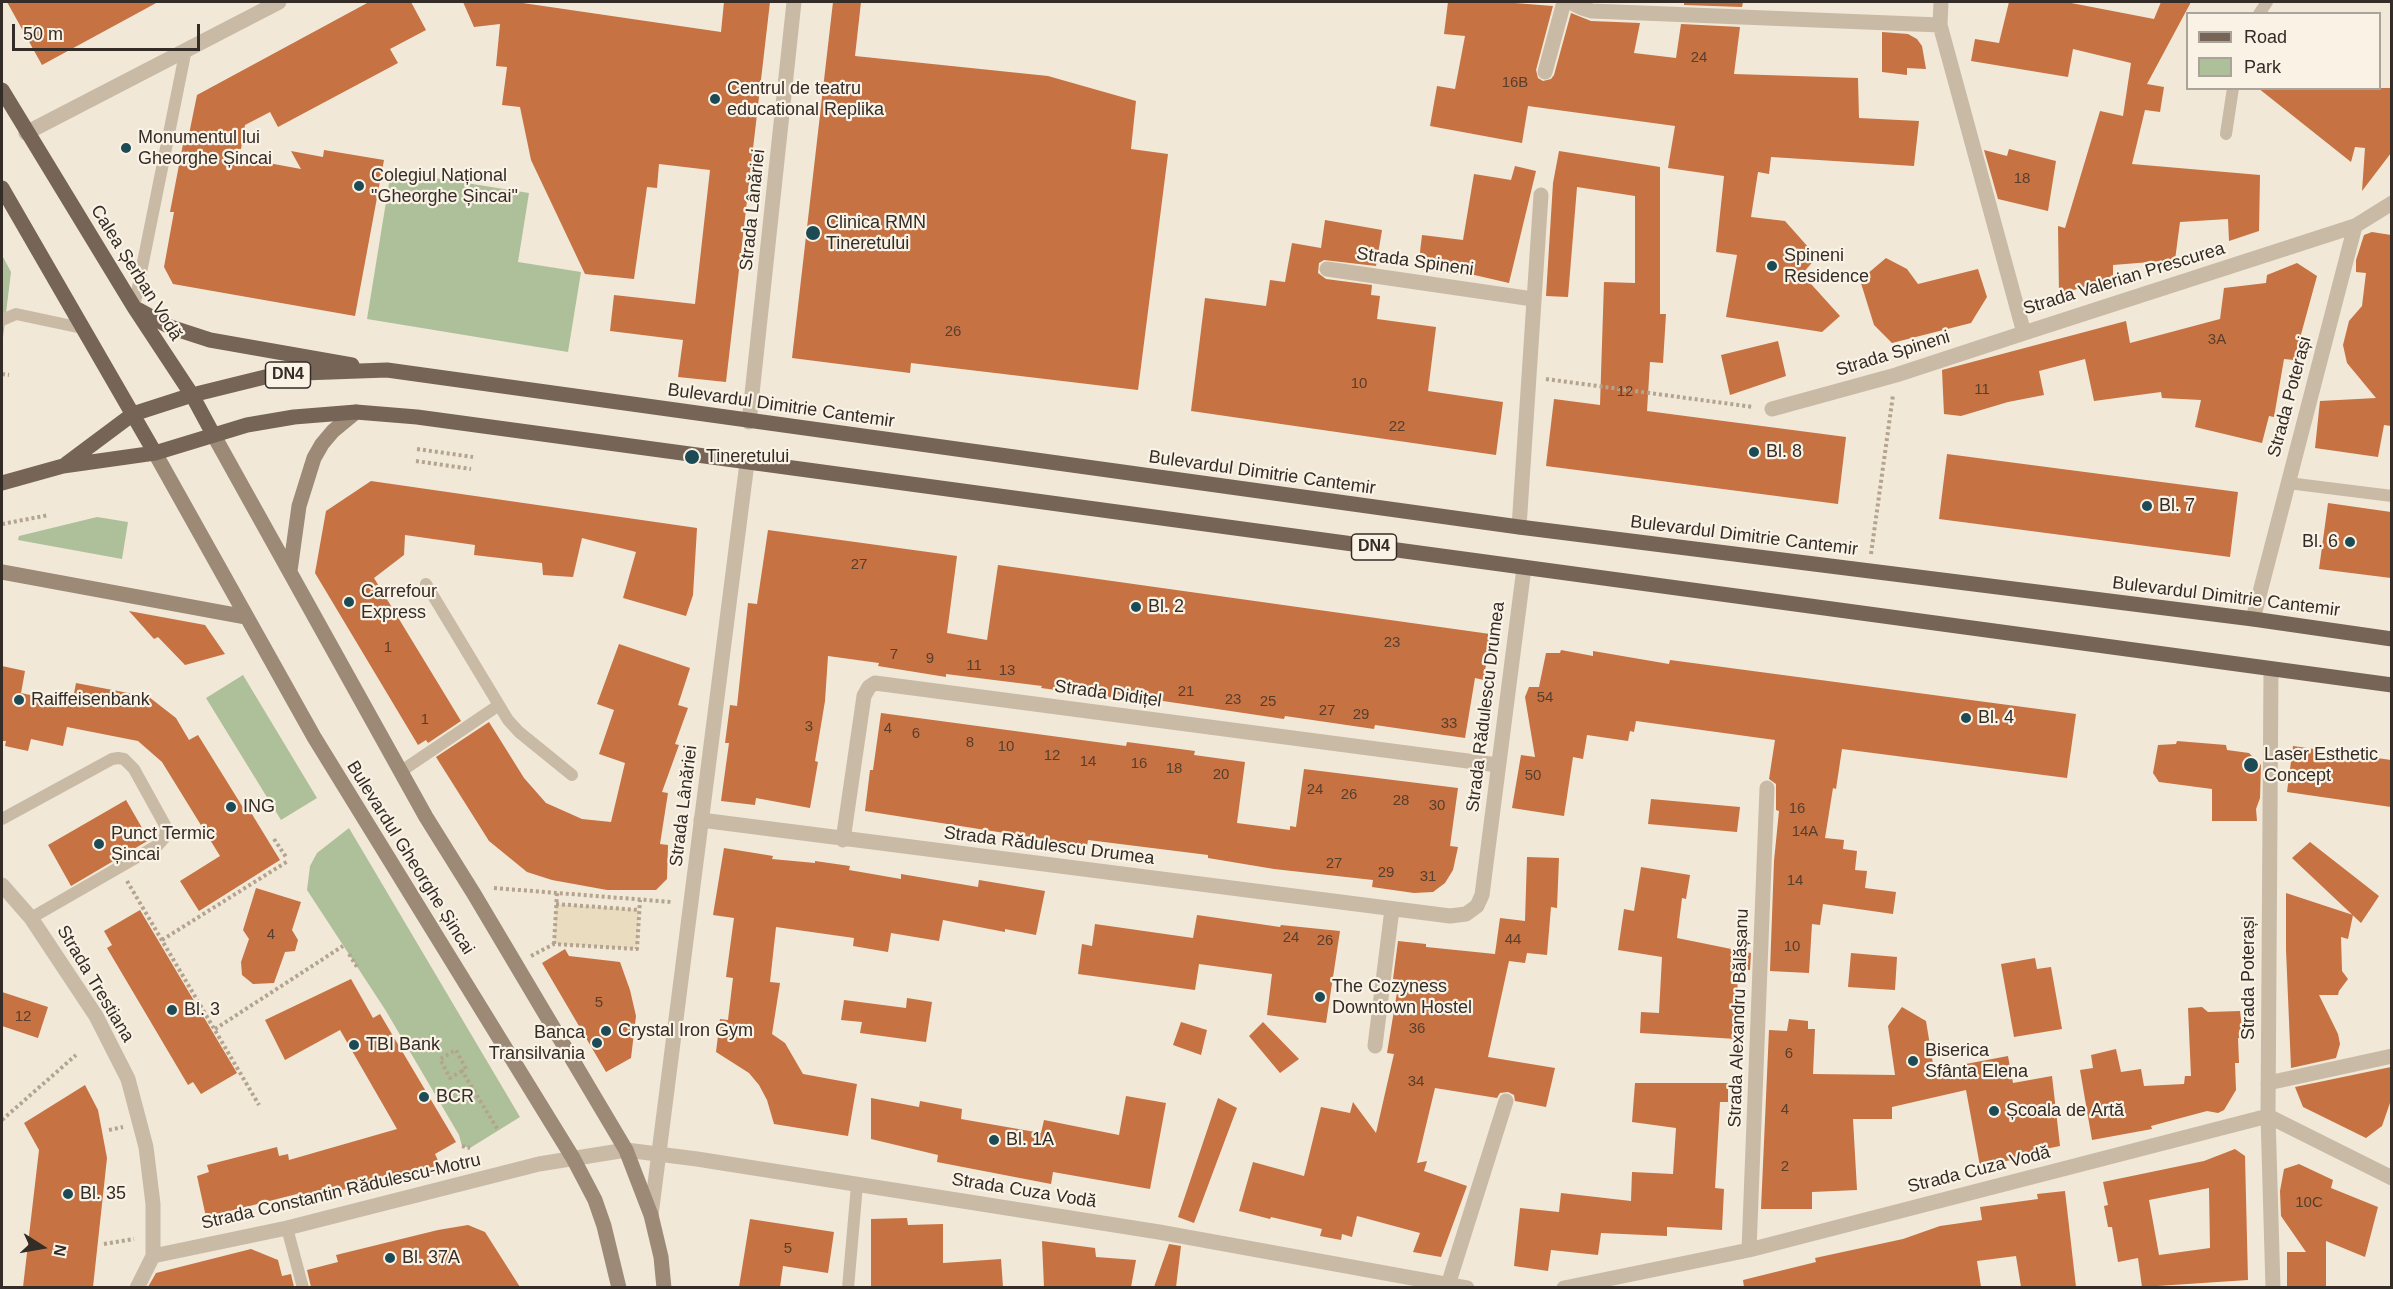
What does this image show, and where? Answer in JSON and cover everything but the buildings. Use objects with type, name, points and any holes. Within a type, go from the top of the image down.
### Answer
[{"type":"main road","name":"Calea Șerban Vodă","points":[[2,90],[26,133],[134,307],[192,395],[213,434]]},
{"type":"main road","points":[[2,188],[155,453],[63,466],[2,483]]},
{"type":"main road","points":[[134,307],[170,327],[210,340],[290,356],[387,370]]},
{"type":"main road","name":"Bulevardul Dimitrie Cantemir","points":[[63,466],[133,414],[192,395],[265,377],[387,370],[1519,527],[2253,619],[2391,639]]},
{"type":"main road","points":[[290,571],[299,507],[314,458],[321,444],[356,412]]},
{"type":"main road","name":"DN4","points":[[155,453],[247,425],[294,417],[356,412],[417,417],[2391,685]]},
{"type":"main road","name":"Bulevardul Gheorghe Șincai","points":[[213,434],[400,772],[626,1150],[651,1215],[661,1257],[664,1287]]},
{"type":"main road","name":"Bulevardul Gheorghe Șincai","points":[[155,453],[351,799],[573,1158],[595,1200],[619,1287]]},
{"type":"main road","points":[[2,572],[246,617]]},
{"type":"street","name":"Strada Lânăriei","points":[[749,422],[794,2]]},
{"type":"street","points":[[1545,72],[1564,2]]},
{"type":"street","points":[[1570,2],[1592,10],[1940,25]]},
{"type":"street","name":"Strada Valerian Prescurea","points":[[1941,2],[1940,25],[2024,333],[2355,226]]},
{"type":"street","points":[[26,133],[268,4]]},
{"type":"street","points":[[1519,527],[1541,195]]},
{"type":"street","points":[[2355,226],[2391,203]]},
{"type":"street","name":"Strada Poterași","points":[[2253,619],[2355,226]]},
{"type":"street","name":"Strada Spineni","points":[[1327,269],[1533,299]]},
{"type":"street","name":"Strada Spineni","points":[[1772,409],[1896,375],[2024,333]]},
{"type":"street","name":"Strada Lânăriei","points":[[659,1154],[747,463]]},
{"type":"street","name":"Strada Rădulescu Drumea","points":[[701,820],[1392,909],[1450,916],[1466,914],[1477,906],[1482,895],[1524,568]]},
{"type":"street","name":"Strada Poterași","points":[[2271,669],[2268,1116],[2273,1287]]},
{"type":"street","name":"Strada Didițel","points":[[843,840],[864,696],[869,687],[875,683],[1498,765]]},
{"type":"street","name":"Strada Alexandru Bălășanu","points":[[1749,1250],[1767,788]]},
{"type":"street","name":"Strada Trestiana","points":[[2,886],[31,918],[96,1016],[128,1079],[146,1148],[153,1204],[153,1256]]},
{"type":"street","points":[[1375,1046],[1392,909]]},
{"type":"street","points":[[2268,1083],[2391,1056]]},
{"type":"street","points":[[1460,1287],[1506,1101]]},
{"type":"street","points":[[2268,1116],[2391,1178]]},
{"type":"street","name":"Strada Cuza Vodă","points":[[1564,1287],[1749,1250],[2268,1116]]},
{"type":"street","name":"Strada Cuza Vodă","points":[[573,1158],[626,1150],[659,1154],[1160,1232],[1460,1287]]},
{"type":"street","name":"Bulevardul Gheorghe Șincai","points":[[651,1215],[659,1154]]},
{"type":"street","name":"Strada Constantin Rădulescu-Motru","points":[[153,1256],[287,1228],[539,1164],[573,1158]]},
{"type":"street","points":[[138,1287],[153,1256]]},
{"type":"lane","points":[[134,307],[186,49]]},
{"type":"lane","points":[[2226,134],[2233,90]]},
{"type":"lane","points":[[2,320],[16,314],[82,328]]},
{"type":"lane","points":[[2288,483],[2391,496]]},
{"type":"lane","points":[[426,584],[499,705],[519,732],[572,775]]},
{"type":"lane","points":[[400,772],[499,705]]},
{"type":"lane","points":[[2,819],[112,759],[124,759],[134,769],[166,827],[167,833],[158,845],[31,918]]},
{"type":"lane","points":[[848,1287],[857,1185]]},
{"type":"lane","points":[[287,1228],[303,1287]]},
{"type":"path","points":[[2,374],[9,375]]},
{"type":"path","points":[[1870,554],[1896,375]]},
{"type":"path","points":[[1528,377],[1772,409]]},
{"type":"path","points":[[417,449],[473,457]]},
{"type":"path","points":[[416,460],[471,469]]},
{"type":"path","points":[[2,524],[49,515]]},
{"type":"path","points":[[162,940],[287,859],[274,839]]},
{"type":"path","points":[[119,867],[260,1105]]},
{"type":"path","points":[[490,888],[691,904]]},
{"type":"path","points":[[554,944],[557,893]]},
{"type":"path","points":[[531,957],[554,944],[636,949],[640,900]]},
{"type":"path","points":[[556,904],[639,910]]},
{"type":"path","points":[[214,1029],[343,946]]},
{"type":"path","points":[[349,954],[357,967]]},
{"type":"path","points":[[456,1050],[466,1069],[462,1071],[450,1078],[440,1059],[456,1050]]},
{"type":"path","points":[[2,1120],[76,1055]]},
{"type":"path","points":[[462,1071],[498,1130]]},
{"type":"path","points":[[462,1146],[470,1148]]},
{"type":"path","points":[[104,1244],[153,1236]]},
{"type":"green space","points":[[391,171],[529,193],[518,262],[581,272],[568,352],[367,319]]},
{"type":"green space","points":[[2,255],[11,272],[2,346]]},
{"type":"green space","points":[[97,517],[128,522],[122,559],[18,540],[19,536]]},
{"type":"green space","points":[[243,675],[317,798],[281,820],[206,698]]},
{"type":"green space","points":[[349,828],[520,1117],[470,1148],[462,1146],[459,1135],[386,1011],[307,890],[310,866],[317,853]]},
{"type":"shaded area","points":[[556,904],[639,910],[637,949],[554,944]]},
{"type":"place","name":"Centrul de teatru educational Replika","points":[[715,99]]},
{"type":"place","name":"Monumentul lui Gheorghe Șincai","points":[[126,148]]},
{"type":"place","name":"Colegiul Național \"Gheorghe Șincai\"","points":[[359,186]]},
{"type":"place","name":"Clinica RMN Tineretului","points":[[813,233]]},
{"type":"place","name":"Spineni Residence","points":[[1772,266]]},
{"type":"place","name":"Bl. 8","points":[[1754,452]]},
{"type":"place","name":"Tineretului","points":[[692,457]]},
{"type":"place","name":"Bl. 7","points":[[2147,506]]},
{"type":"place","name":"Bl. 6","points":[[2350,542]]},
{"type":"place","name":"Carrefour Express","points":[[349,602]]},
{"type":"place","name":"Bl. 2","points":[[1136,607]]},
{"type":"place","name":"Raiffeisenbank","points":[[19,700]]},
{"type":"place","name":"Bl. 4","points":[[1966,718]]},
{"type":"place","name":"Laser Esthetic Concept","points":[[2251,765]]},
{"type":"place","name":"ING","points":[[231,807]]},
{"type":"place","name":"Punct Termic Șincai","points":[[99,844]]},
{"type":"place","name":"The Cozyness Downtown Hostel","points":[[1320,997]]},
{"type":"place","name":"Bl. 3","points":[[172,1010]]},
{"type":"place","name":"Crystal Iron Gym","points":[[606,1031]]},
{"type":"place","name":"Banca Transilvania","points":[[597,1043]]},
{"type":"place","name":"TBI Bank","points":[[354,1045]]},
{"type":"place","name":"Biserica Sfânta Elena","points":[[1913,1061]]},
{"type":"place","name":"BCR","points":[[424,1097]]},
{"type":"place","name":"Școala de Artă","points":[[1994,1111]]},
{"type":"place","name":"Bl. 1A","points":[[994,1140]]},
{"type":"place","name":"Bl. 35","points":[[68,1194]]},
{"type":"place","name":"Bl. 37A","points":[[390,1258]]}]
